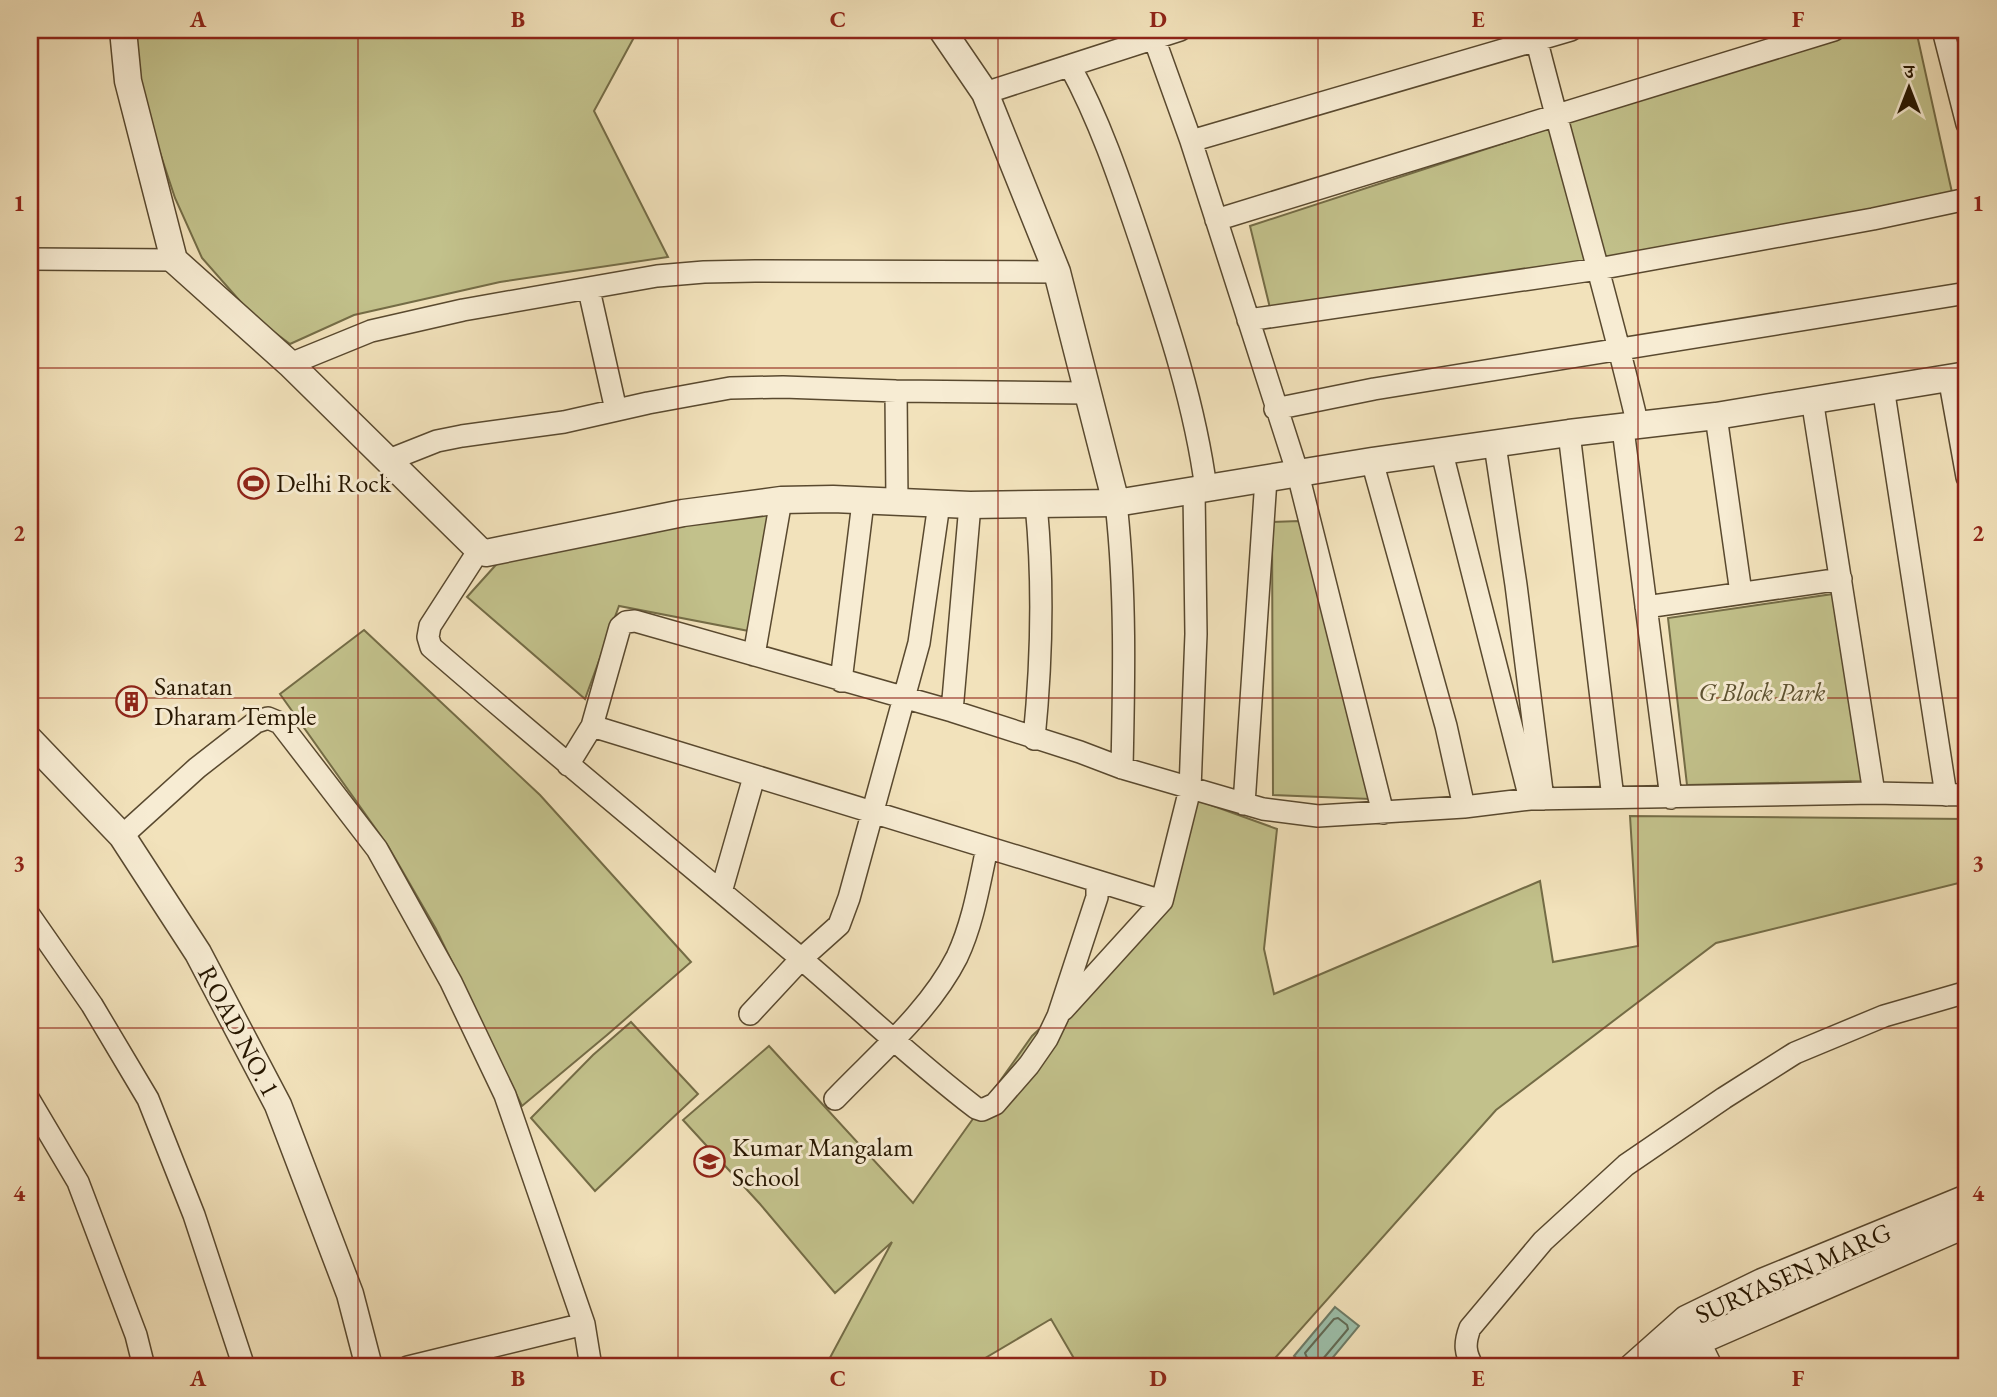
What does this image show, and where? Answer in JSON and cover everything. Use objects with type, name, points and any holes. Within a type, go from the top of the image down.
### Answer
[{"type":"street","points":[[123,30],[128,81],[174,260],[290,364],[479,550],[493,553],[606,527],[781,500],[970,505],[1116,503],[1372,461],[1569,433],[1716,416],[1958,376],[1967,477]]},
{"type":"street","points":[[942,30],[985,93],[1057,272],[1116,503],[1121,543],[1123,615],[1122,768]]},
{"type":"street","points":[[985,93],[1180,30]]},
{"type":"street","points":[[1191,141],[1535,35],[1571,30]]},
{"type":"street","points":[[1216,220],[1834,30]]},
{"type":"street","points":[[1943,30],[1967,124]]},
{"type":"street","points":[[1535,35],[1621,351],[1646,607],[1671,798]]},
{"type":"street","points":[[1154,38],[1191,141],[1298,474],[1383,813]]},
{"type":"street","points":[[1058,1016],[1162,901],[1190,789],[1195,707],[1200,490],[1195,428],[1155,285],[1115,170],[1085,94],[1070,66]]},
{"type":"street","points":[[1248,320],[1598,269],[1873,219],[1967,198]]},
{"type":"street","points":[[30,259],[174,260]]},
{"type":"street","points":[[290,364],[371,331],[463,310],[590,290],[657,276],[704,272],[1057,272]]},
{"type":"street","points":[[590,290],[616,410]]},
{"type":"street","points":[[1275,409],[1374,389],[1967,293]]},
{"type":"street","points":[[568,765],[592,726],[620,627],[626,622],[635,621],[952,711],[1122,768],[1263,809],[1318,816],[1464,807],[1536,799],[1874,793],[1957,795],[1883,387]]},
{"type":"street","points":[[389,460],[437,442],[462,436],[564,422],[730,388],[1087,393]]},
{"type":"street","points":[[896,391],[897,502]]},
{"type":"street","points":[[1812,399],[1874,793]]},
{"type":"street","points":[[1716,416],[1741,593]]},
{"type":"street","points":[[1569,433],[1613,798]]},
{"type":"street","points":[[1495,445],[1516,585],[1536,799]]},
{"type":"street","points":[[1442,453],[1536,799]]},
{"type":"street","points":[[1372,461],[1446,726],[1464,807]]},
{"type":"street","points":[[1244,804],[1266,479]]},
{"type":"street","points":[[754,655],[781,500]]},
{"type":"street","points":[[841,681],[863,502]]},
{"type":"street","points":[[750,1014],[801,959],[839,925],[849,898],[870,813],[919,643],[939,504]]},
{"type":"street","points":[[1034,739],[1043,604],[1036,504]]},
{"type":"street","points":[[952,711],[970,505]]},
{"type":"street","points":[[479,550],[430,626],[428,637],[431,648],[971,1105],[982,1110],[995,1104],[1047,1039],[1058,1016],[1097,897],[1097,884],[1094,880]]},
{"type":"street","points":[[1646,607],[1841,579]]},
{"type":"street","points":[[122,836],[197,768],[256,722],[268,718],[280,723],[377,849],[451,982],[505,1094],[584,1324],[591,1367]]},
{"type":"street","points":[[592,726],[1162,901]]},
{"type":"street","name":"ROAD NO. 1","points":[[30,740],[122,836],[198,953],[278,1105],[350,1294],[369,1367]]},
{"type":"street","points":[[721,892],[754,777]]},
{"type":"street","points":[[835,1099],[940,986],[957,956],[969,925],[987,848]]},
{"type":"street","points":[[30,916],[92,1005],[148,1099],[194,1215],[244,1367]]},
{"type":"street","points":[[1473,1367],[1467,1357],[1465,1342],[1470,1328],[1543,1241],[1626,1165],[1724,1098],[1795,1054],[1884,1016],[1967,992]]},
{"type":"street","points":[[30,1101],[78,1182],[136,1335],[144,1367]]},
{"type":"street","name":"SURYASEN MARG","points":[[1632,1367],[1691,1331],[1762,1282],[1967,1198]]},
{"type":"street","name":"SURYASEN MARG","points":[[1670,1367],[1691,1331],[1967,1224]]},
{"type":"street","points":[[408,1367],[584,1324]]},
{"type":"street","points":[[1691,1331],[1709,1367]]},
{"type":"green space","points":[[129,30],[638,30],[594,111],[668,257],[500,282],[354,315],[290,344],[254,317],[202,258],[175,198],[130,62]]},
{"type":"green space","points":[[1850,30],[1916,30],[1955,206],[1271,312],[1250,226]]},
{"type":"green space","points":[[774,512],[754,632],[619,606],[585,699],[467,597],[503,557],[636,528]]},
{"type":"green space","points":[[1299,521],[1370,799],[1273,795],[1272,522]]},
{"type":"green space","name":"G Block Park","points":[[1833,594],[1862,781],[1687,785],[1668,618]]},
{"type":"green space","points":[[364,630],[540,795],[691,962],[522,1106],[436,929],[388,846],[280,694]]},
{"type":"green space","points":[[1197,800],[1277,829],[1264,949],[1274,994],[1540,881],[1553,962],[1638,946],[1630,816],[1967,819],[1967,881],[1716,943],[1496,1110],[1267,1367],[1079,1367],[1051,1319],[970,1367],[825,1367],[892,1242],[835,1293],[760,1204],[683,1120],[769,1046],[913,1203],[1032,1036],[1144,931]]},
{"type":"green space","points":[[631,1022],[698,1094],[595,1191],[531,1118],[593,1055]]},
{"type":"water","points":[[1335,1307],[1359,1326],[1325,1367],[1307,1367],[1294,1356]]},
{"type":"place","name":"Delhi Rock","points":[[253,483]]},
{"type":"place","name":"Sanatan Dharam Temple","points":[[131,701]]},
{"type":"place","name":"Kumar Mangalam School","points":[[709,1162]]}]
